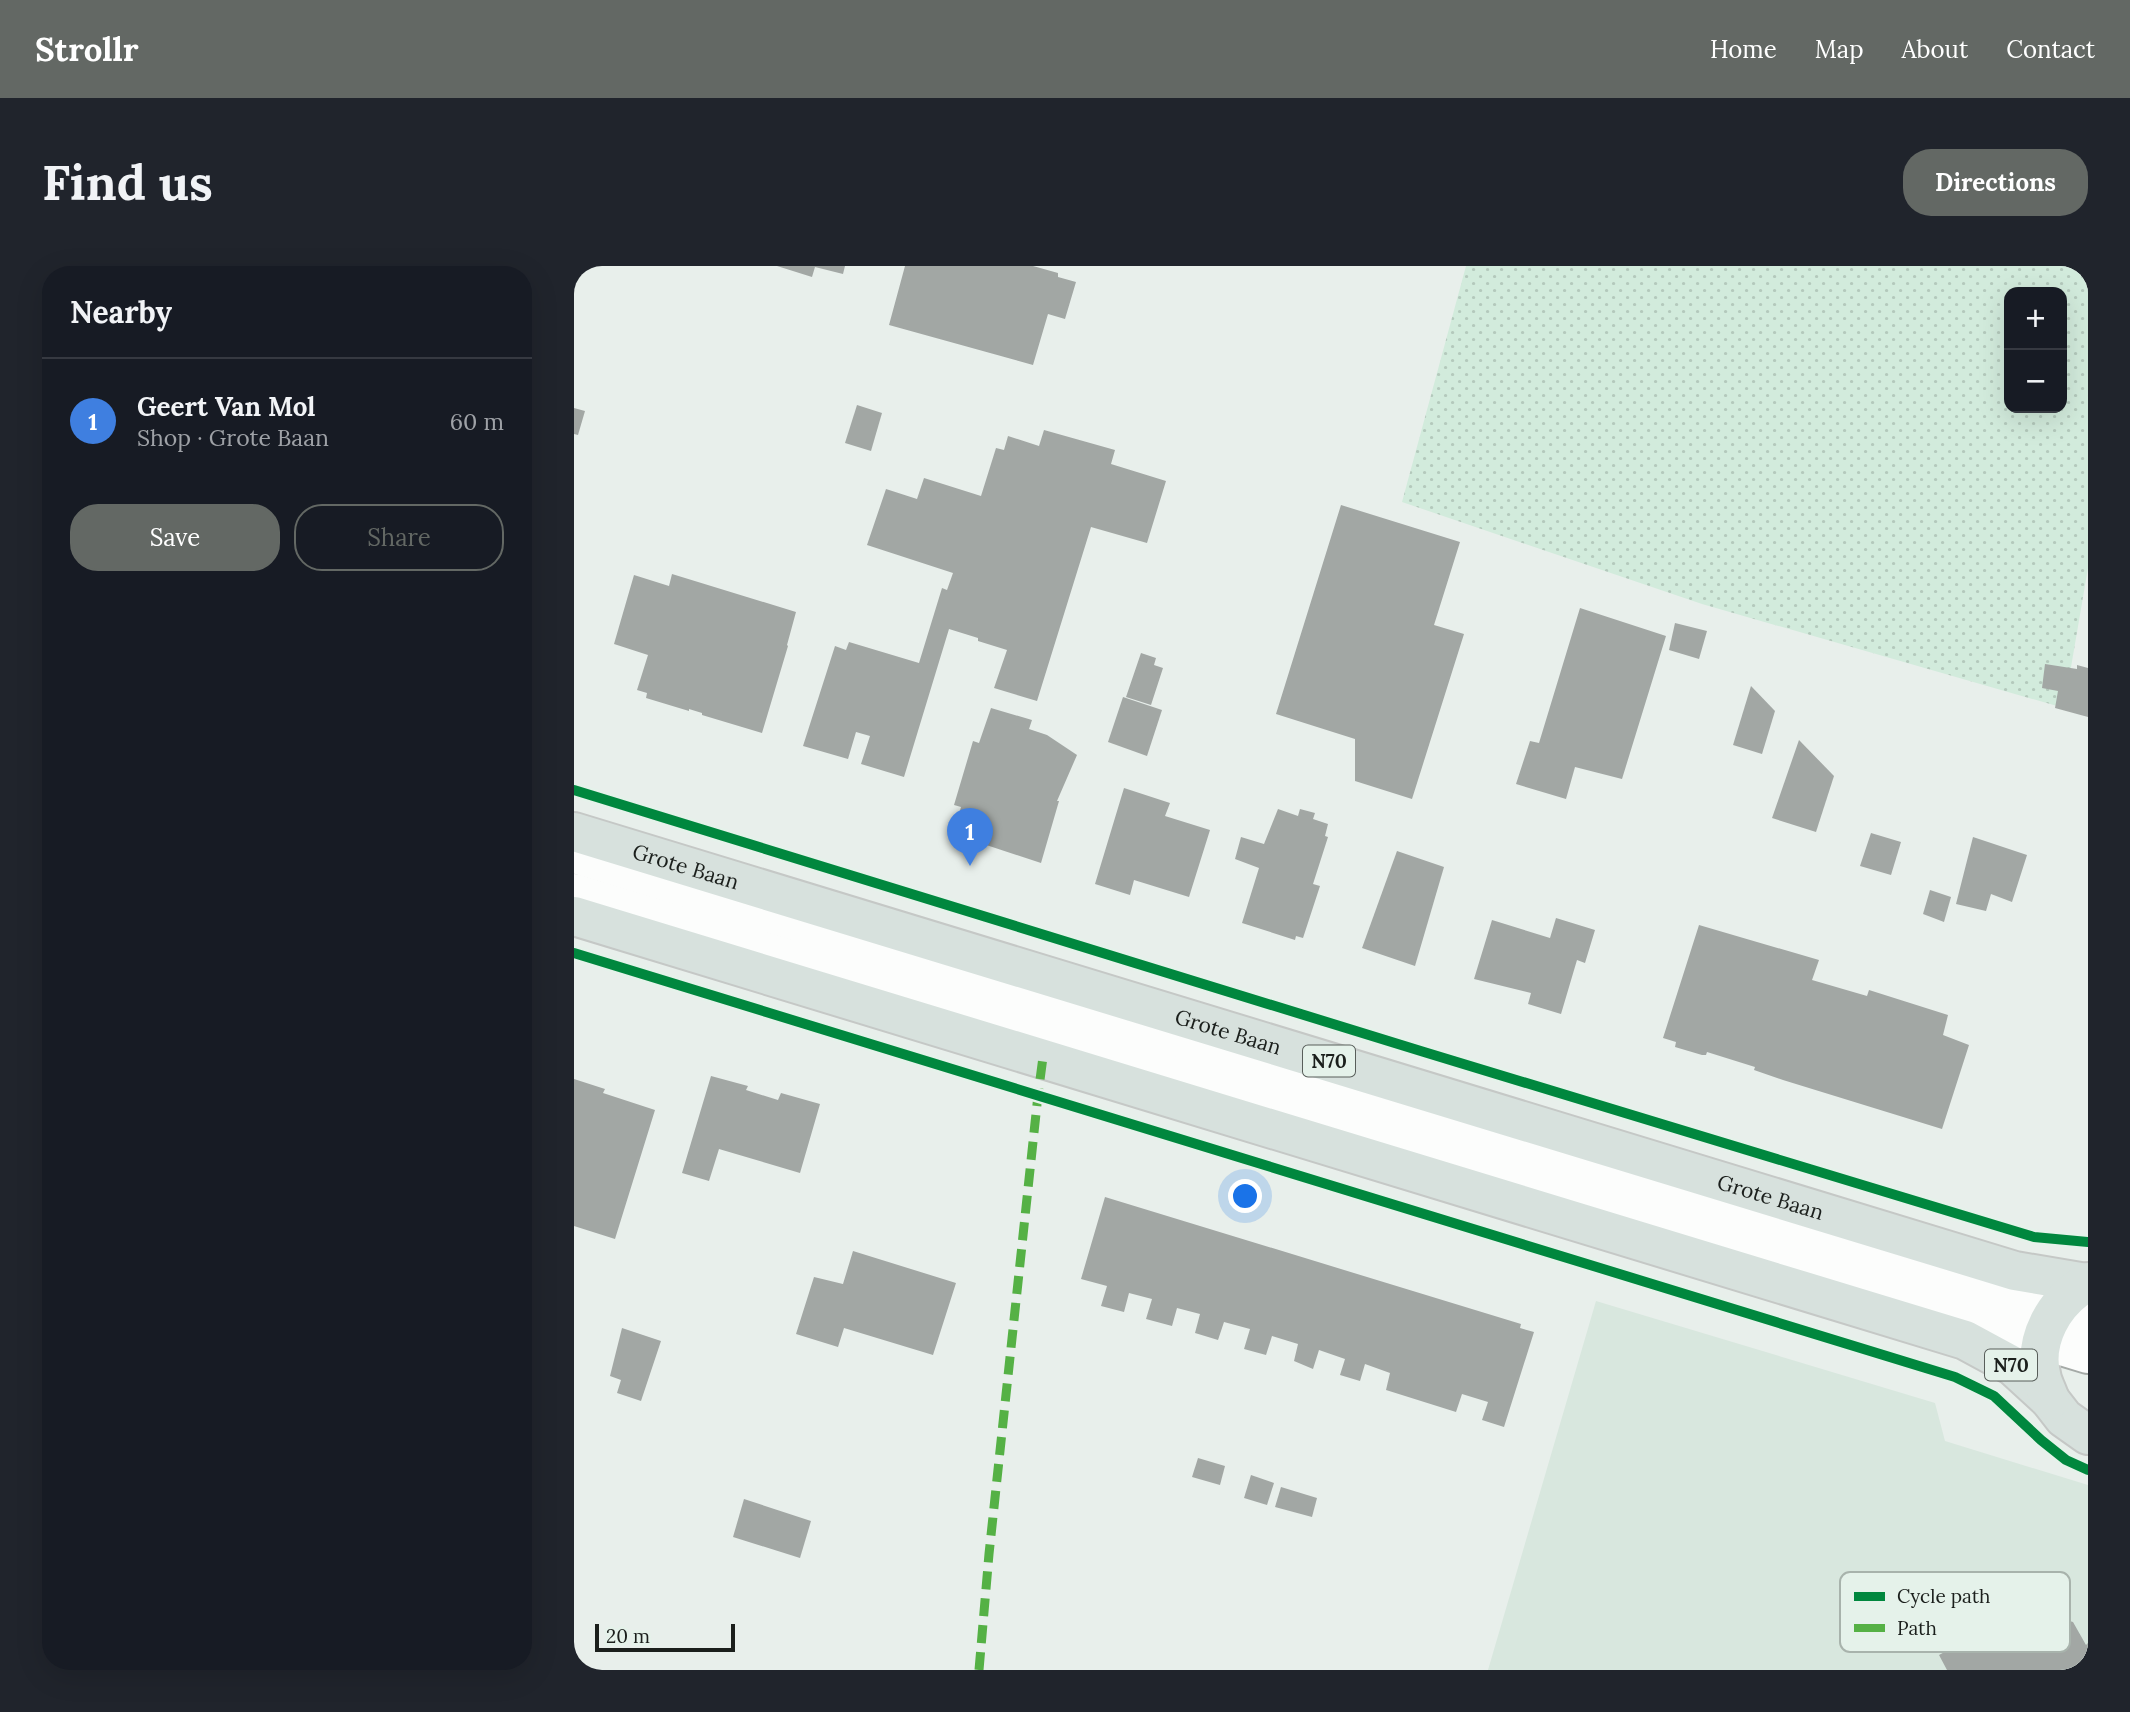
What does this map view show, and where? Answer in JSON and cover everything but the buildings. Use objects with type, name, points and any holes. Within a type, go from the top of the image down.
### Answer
[{"type":"main road","name":"Grote Baan","points":[[574,832],[2015,1271],[2072,1306]]},
{"type":"main road","name":"N70","points":[[574,916],[1965,1340],[2012,1366],[2050,1400],[2064,1418],[2088,1436]]},
{"type":"main road","name":"N70","points":[[2050,1400],[2042,1378],[2039,1355],[2072,1306]]},
{"type":"lane","name":"Grote Baan","points":[[574,854],[2072,1306]]},
{"type":"lane","name":"Grote Baan","points":[[574,893],[2072,1306]]},
{"type":"lane","name":"Grote Baan","points":[[2072,1306],[2088,1354]]},
{"type":"shaded area","points":[[1596,1301],[1935,1403],[1945,1441],[2088,1485],[2088,1670],[1488,1670]]},
{"type":"green space","points":[[1466,266],[2088,266],[2088,568],[2064,708],[1702,604],[1402,502]]},
{"type":"marked path","points":[[979,1670],[1043,1057]]},
{"type":"cycle path","points":[[574,790],[2034,1237],[2088,1242]]},
{"type":"cycle path","points":[[574,953],[1955,1377],[1994,1396],[2066,1460],[2088,1470]]},
{"type":"place","name":"Geert Van Mol","points":[[970,866]]}]
